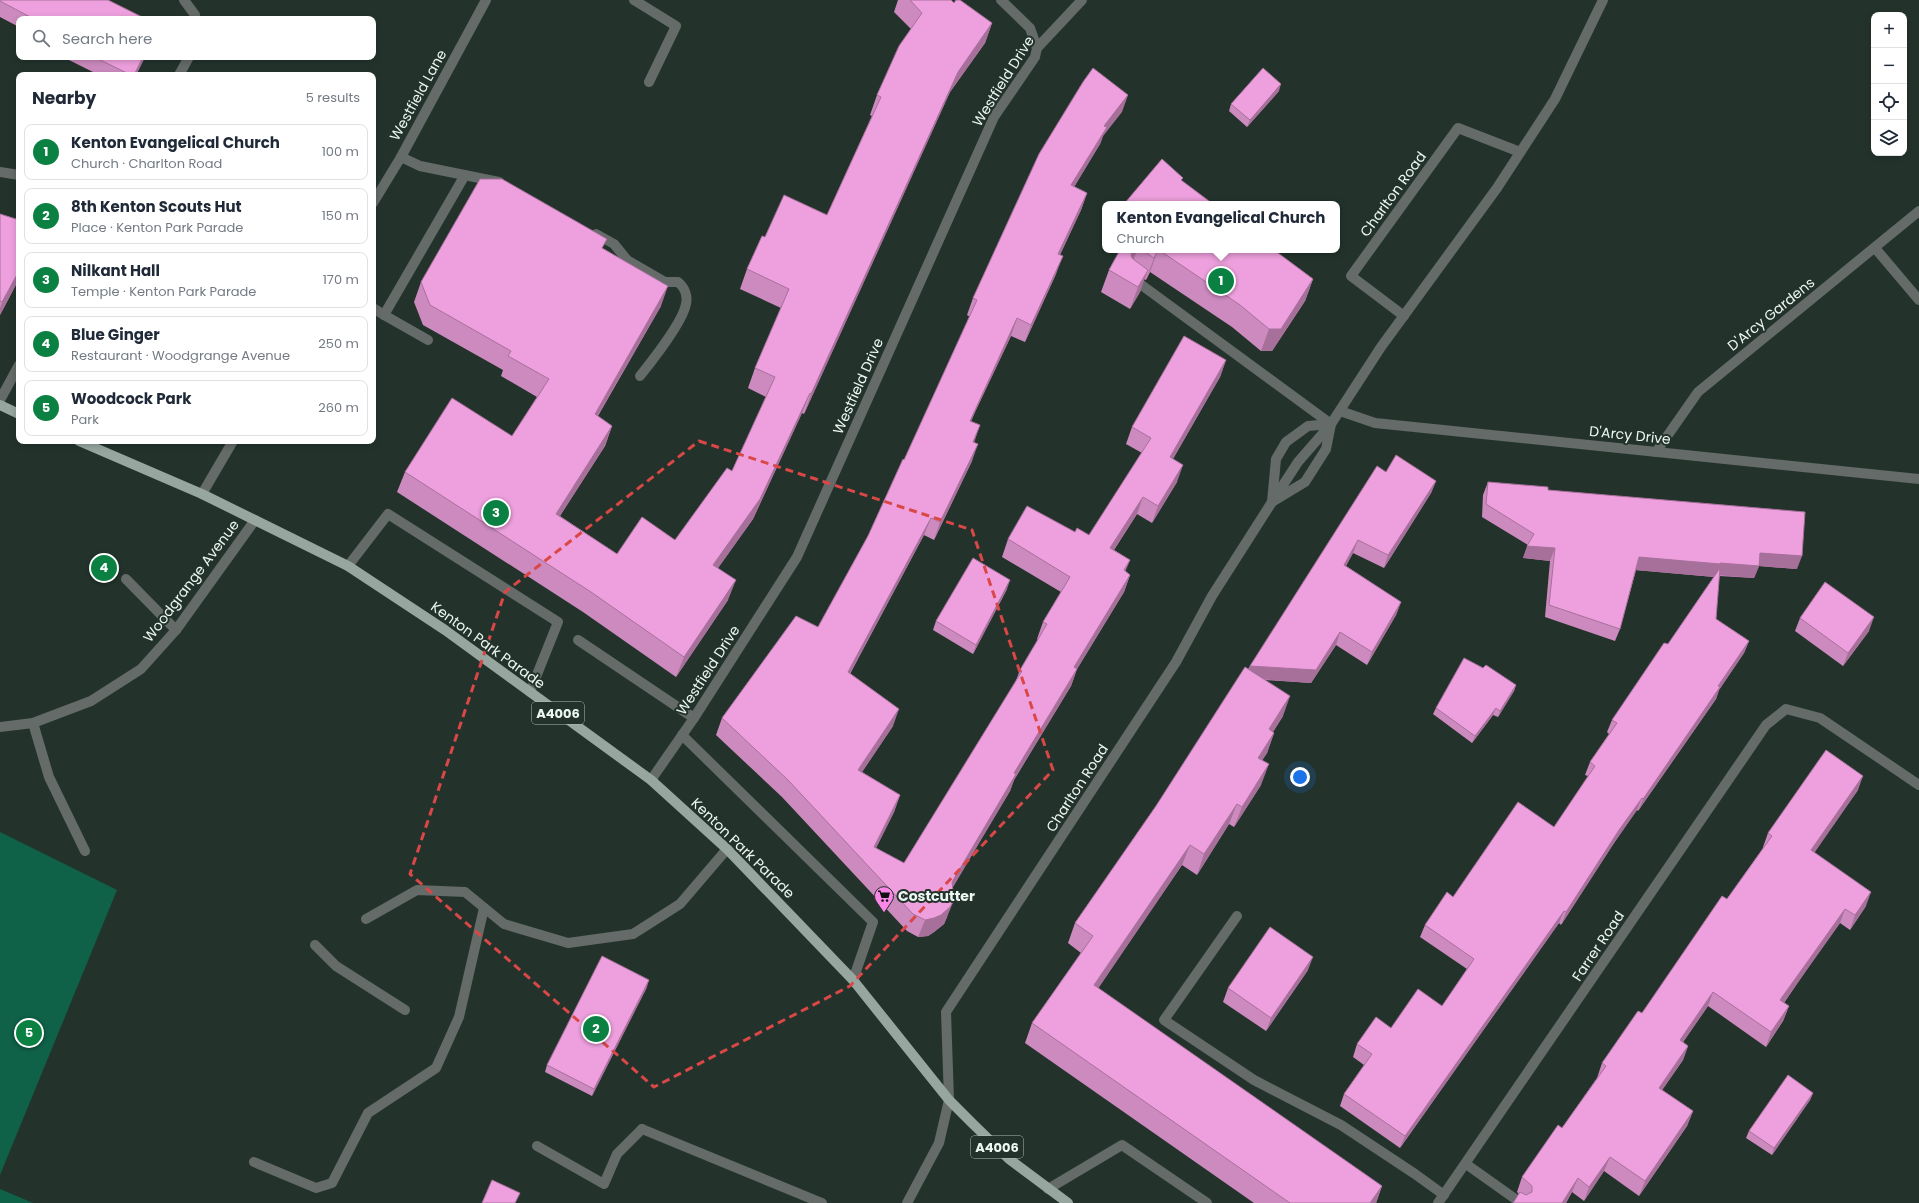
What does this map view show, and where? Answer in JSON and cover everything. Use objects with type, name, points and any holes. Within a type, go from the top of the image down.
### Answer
[{"type":"main road","points":[[0,405],[16,413]]},
{"type":"main road","name":"Kenton Park Parade","points":[[86,444],[202,494],[348,566],[445,630],[650,780],[727,849],[853,980],[950,1100]]},
{"type":"main road","name":"A4006","points":[[950,1100],[1009,1159],[1068,1203]]},
{"type":"street","points":[[184,0],[195,16]]},
{"type":"street","name":"Westfield Lane","points":[[376,198],[401,157],[486,0]]},
{"type":"street","points":[[634,0],[676,26],[649,82]]},
{"type":"street","points":[[1001,0],[1030,28],[1037,48]]},
{"type":"street","name":"Westfield Drive","points":[[650,780],[694,718],[797,557],[994,117],[1035,57],[1037,48],[1082,0]]},
{"type":"street","name":"Charlton Road","points":[[907,1203],[939,1143],[950,1100],[946,1012],[1176,662],[1212,596],[1298,462],[1331,424],[1381,347],[1497,188],[1556,99],[1603,0]]},
{"type":"street","points":[[181,72],[187,60]]},
{"type":"street","name":"Charlton Road","points":[[1404,316],[1351,276],[1458,128],[1520,152]]},
{"type":"street","points":[[401,157],[420,166],[502,182],[508,186]]},
{"type":"street","points":[[0,172],[16,175]]},
{"type":"street","points":[[384,315],[464,175]]},
{"type":"street","name":"D'Arcy Gardens","points":[[1656,452],[1698,392],[1919,211]]},
{"type":"street","points":[[588,230],[614,244],[627,260],[665,282],[678,282],[686,293],[687,303],[684,311],[659,352],[640,376]]},
{"type":"street","points":[[1874,248],[1919,300]]},
{"type":"street","points":[[1129,276],[1331,424]]},
{"type":"street","points":[[376,310],[428,340]]},
{"type":"street","points":[[0,400],[16,371]]},
{"type":"street","name":"D'Arcy Drive","points":[[1340,411],[1375,422],[1919,480]]},
{"type":"street","name":"Charlton Road","points":[[1272,502],[1306,482],[1326,450],[1331,424]]},
{"type":"street","name":"Charlton Road","points":[[1272,502],[1276,459],[1286,442],[1308,426],[1331,424]]},
{"type":"street","points":[[202,494],[231,444]]},
{"type":"street","points":[[348,566],[388,514],[558,622],[530,692]]},
{"type":"street","name":"Woodgrange Avenue","points":[[0,727],[33,723],[91,701],[141,669],[176,630],[254,520]]},
{"type":"street","points":[[126,579],[176,630]]},
{"type":"street","points":[[578,640],[694,718]]},
{"type":"street","name":"Farrer Road","points":[[1441,1199],[1766,725],[1786,709],[1820,718],[1919,785]]},
{"type":"street","points":[[33,723],[49,776],[85,851]]},
{"type":"street","points":[[682,735],[873,922],[853,980]]},
{"type":"street","points":[[366,919],[417,890],[465,892],[504,924],[568,943],[633,934],[680,904],[727,849]]},
{"type":"street","points":[[254,1162],[316,1188],[332,1183],[368,1113],[436,1068],[459,1017],[484,908]]},
{"type":"street","points":[[1237,916],[1164,1020],[1254,1080],[1341,1125],[1415,1174],[1441,1199]]},
{"type":"street","points":[[315,945],[336,966],[405,1010]]},
{"type":"street","points":[[537,1146],[604,1184],[617,1154],[642,1129],[822,1203]]},
{"type":"street","points":[[1048,1189],[1122,1145],[1207,1203]]},
{"type":"street","points":[[1466,1164],[1521,1203]]},
{"type":"highlighted area","points":[[699,441],[972,530],[1053,770],[850,986],[654,1087],[410,874],[505,592]]},
{"type":"green space","points":[[0,832],[117,890],[0,1175]]},
{"type":"green space","points":[[0,1189],[33,1203],[0,1203]]},
{"type":"building","points":[[108,0],[140,16],[28,16],[0,1]]},
{"type":"building","points":[[910,0],[951,0],[954,3],[956,0],[960,0],[992,23],[958,72],[811,394],[810,393],[760,499],[713,565],[736,580],[684,657],[591,592],[405,472],[452,398],[512,436],[549,379],[508,356],[511,351],[430,305],[421,282],[480,179],[502,179],[607,239],[602,248],[668,286],[595,414],[612,426],[556,514],[617,554],[642,517],[675,540],[727,468],[732,471],[775,377],[755,368],[789,289],[747,269],[762,236],[765,237],[784,195],[827,215],[881,97],[877,95],[899,46],[922,13]]},
{"type":"building","points":[[100,60],[142,60],[136,72],[125,72]]},
{"type":"building","points":[[1093,68],[1128,95],[1104,126],[1107,127],[1071,185],[1087,193],[1058,254],[1063,256],[1031,325],[1017,318],[970,421],[980,425],[973,442],[978,444],[940,522],[931,518],[848,672],[899,709],[858,770],[900,795],[874,847],[904,863],[1022,671],[1020,670],[1047,624],[1043,622],[1070,577],[1008,539],[1027,506],[1075,532],[1077,528],[1089,535],[1151,438],[1132,427],[1184,336],[1226,360],[1170,457],[1183,465],[1158,506],[1143,497],[1110,548],[1130,560],[1124,570],[1130,575],[1074,667],[1077,669],[1014,773],[1016,774],[952,882],[954,900],[950,907],[941,915],[925,920],[913,914],[788,780],[722,718],[796,616],[818,627],[868,536],[903,459],[904,460],[977,300],[973,298],[1039,154]]},
{"type":"building","points":[[1263,68],[1281,84],[1250,120],[1231,104]]},
{"type":"building","points":[[1162,159],[1183,178],[1181,180],[1209,201],[1127,201]]},
{"type":"building","points":[[0,214],[16,219],[16,276],[2,302],[0,301]]},
{"type":"building","points":[[1118,253],[1132,253],[1131,256],[1133,259],[1148,270],[1138,287],[1109,270]]},
{"type":"building","points":[[1146,253],[1156,253],[1154,258]]},
{"type":"building","points":[[1163,253],[1278,253],[1313,279],[1281,329],[1269,329],[1240,305]]},
{"type":"building","points":[[1396,455],[1436,481],[1388,555],[1358,540],[1344,565],[1401,602],[1372,652],[1340,632],[1316,670],[1250,666],[1377,466],[1386,472]]},
{"type":"building","points":[[1488,482],[1548,487],[1548,490],[1805,512],[1802,556],[1760,553],[1759,566],[1639,557],[1620,629],[1549,605],[1555,548],[1527,546],[1534,534],[1486,504]]},
{"type":"building","points":[[973,558],[1010,580],[976,645],[936,621]]},
{"type":"building","points":[[1720,568],[1716,619],[1749,641],[1718,686],[1720,687],[1643,799],[1642,798],[1619,830],[1566,912],[1564,911],[1405,1136],[1344,1094],[1372,1054],[1357,1044],[1376,1017],[1391,1028],[1418,989],[1442,1006],[1474,959],[1425,925],[1447,892],[1453,897],[1518,802],[1554,827],[1595,766],[1590,762],[1617,723],[1612,720],[1664,643],[1668,644]]},
{"type":"building","points":[[1825,582],[1874,617],[1848,653],[1800,618]]},
{"type":"building","points":[[1464,658],[1483,668],[1486,665],[1516,685],[1500,711],[1496,708],[1475,736],[1436,708]]},
{"type":"building","points":[[1245,667],[1290,696],[1269,729],[1274,733],[1258,758],[1269,764],[1242,807],[1237,804],[1204,854],[1190,845],[1094,985],[1382,1186],[1370,1203],[1290,1203],[1032,1023],[1093,936],[1075,923],[1156,806]]},
{"type":"building","points":[[1826,750],[1863,776],[1811,850],[1871,892],[1855,915],[1845,909],[1780,1000],[1789,1006],[1771,1032],[1713,992],[1680,1040],[1688,1046],[1659,1088],[1693,1111],[1645,1181],[1610,1157],[1589,1187],[1578,1178],[1562,1203],[1513,1203],[1520,1192],[1526,1195],[1532,1192],[1532,1186],[1522,1177],[1558,1125],[1562,1128],[1606,1066],[1602,1063],[1638,1011],[1642,1013],[1722,896],[1727,899],[1772,836],[1768,833]]},
{"type":"building","points":[[1270,927],[1313,957],[1271,1018],[1228,988]]},
{"type":"building","points":[[602,956],[649,980],[594,1089],[547,1065]]},
{"type":"building","points":[[1788,1075],[1813,1093],[1774,1148],[1749,1131]]},
{"type":"building","points":[[492,1180],[520,1193],[515,1203],[482,1203]]},
{"type":"place","name":"Kenton Evangelical Church","points":[[1221,281]]},
{"type":"place","name":"Nilkant Hall","points":[[496,513]]},
{"type":"place","name":"Blue Ginger","points":[[104,568]]},
{"type":"place","name":"Costcutter","points":[[884,913]]},
{"type":"place","name":"8th Kenton Scouts Hut","points":[[596,1029]]},
{"type":"place","name":"Woodcock Park","points":[[29,1033]]}]
